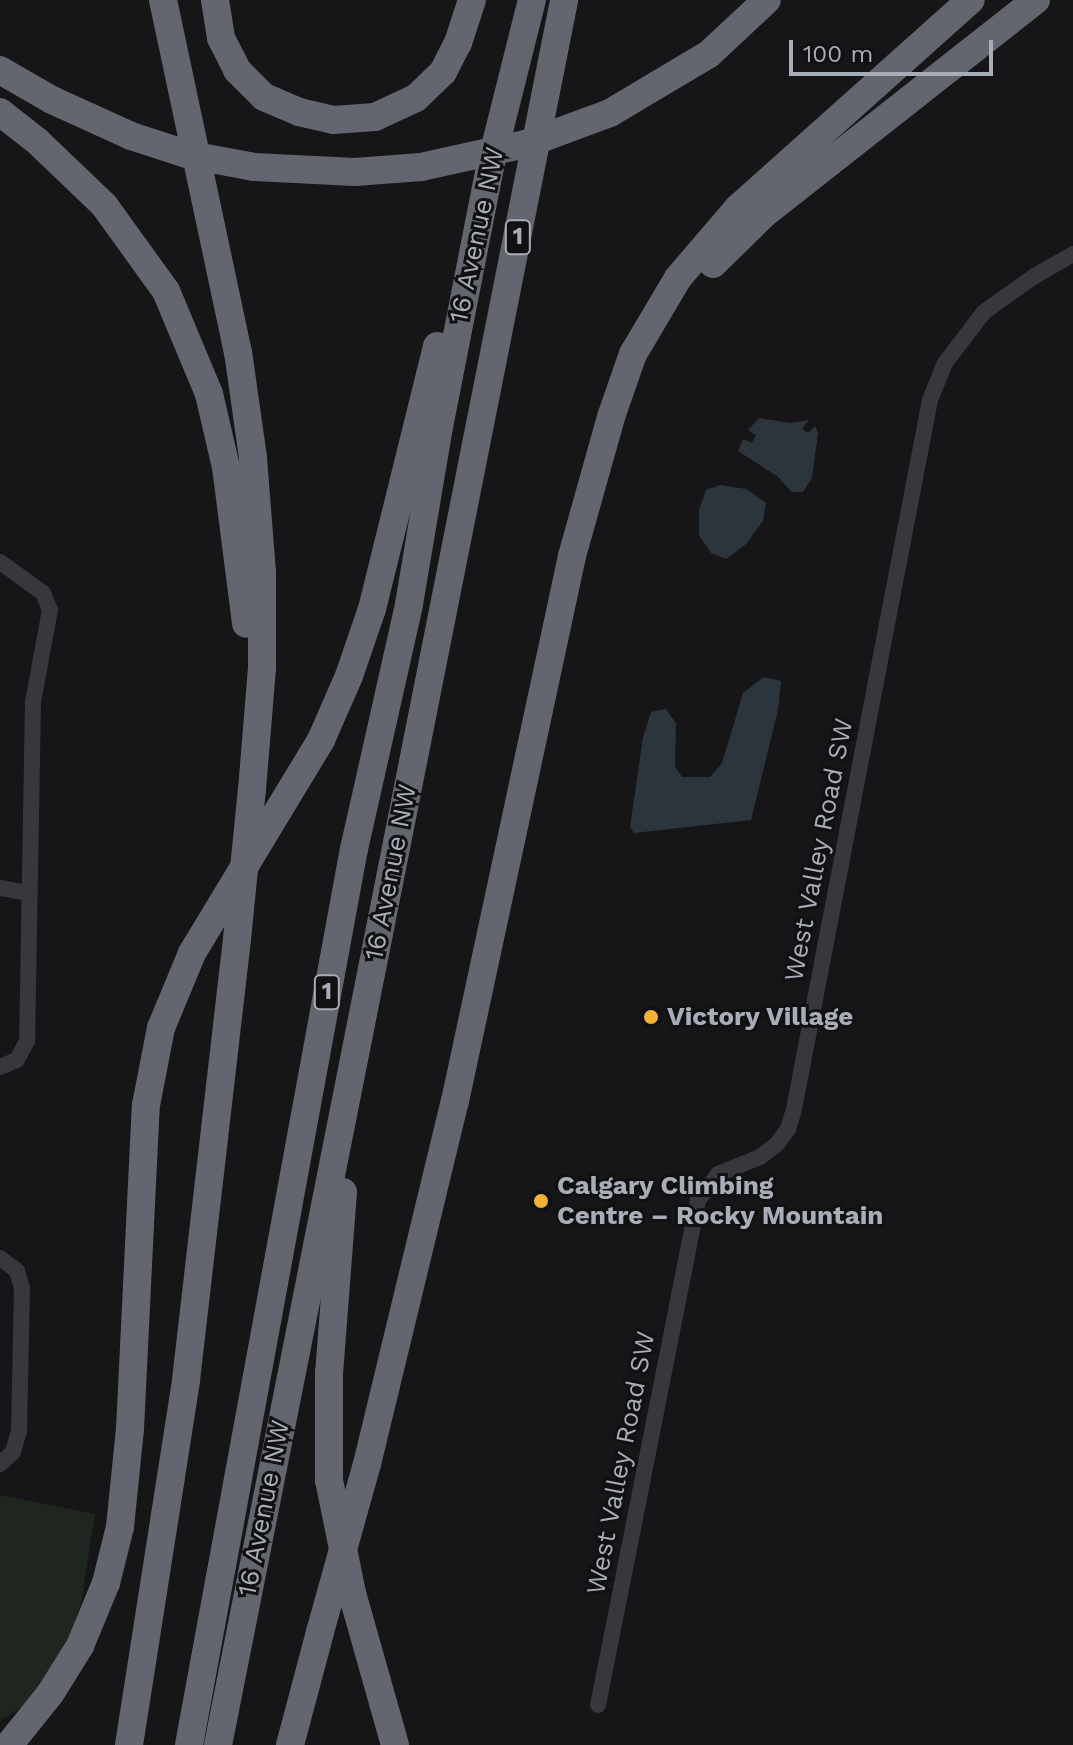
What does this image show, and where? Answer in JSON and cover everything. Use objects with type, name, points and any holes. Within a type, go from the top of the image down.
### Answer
[{"type":"highway","points":[[129,1745],[186,1380],[237,939],[262,668],[262,573],[253,458],[238,352],[163,0]]},
{"type":"highway","points":[[215,0],[221,38],[237,70],[264,97],[299,112],[333,120],[375,117],[416,98],[443,72],[458,43],[472,0]]},
{"type":"highway","name":"16 Avenue NW","points":[[189,1745],[336,943],[409,604],[475,241],[532,0]]},
{"type":"highway","name":"16 Avenue NW","points":[[218,1745],[564,0]]},
{"type":"highway","points":[[0,70],[52,100],[131,136],[190,155],[254,167],[355,172],[421,167],[511,148],[610,113],[709,54],[767,0]]},
{"type":"highway","points":[[290,1745],[367,1464],[455,1101],[572,556],[611,417],[633,354],[678,278],[738,208],[971,0]]},
{"type":"highway","points":[[611,417],[668,324],[723,252],[764,214],[1036,0]]},
{"type":"highway","points":[[0,112],[37,141],[104,205],[166,291],[209,394],[226,467],[248,643],[252,790]]},
{"type":"highway","points":[[9,1745],[50,1694],[80,1646],[106,1583],[120,1527],[130,1429],[146,1105],[161,1028],[192,953],[321,740],[349,676],[372,609],[452,287],[475,241]]},
{"type":"highway","points":[[349,1091],[329,1373],[329,1480],[352,1593],[395,1745]]},
{"type":"highway","points":[[122,1745],[141,1667]]},
{"type":"highway","points":[[374,1670],[409,1745]]},
{"type":"street","name":"West Valley Road SW","points":[[598,1705],[698,1200],[718,1174],[760,1157],[777,1144],[788,1129],[794,1109],[930,400],[945,363],[984,312],[1033,277],[1073,254]]},
{"type":"street","points":[[0,562],[43,593],[50,610],[33,702],[27,1041],[17,1060],[0,1067]]},
{"type":"street","points":[[0,888],[29,893]]},
{"type":"street","points":[[0,1258],[17,1271],[22,1288],[18,1438],[13,1452],[0,1464]]},
{"type":"shaded area","points":[[759,418],[791,423],[809,420],[802,429],[808,433],[815,426],[818,433],[812,478],[803,492],[792,492],[777,476],[738,451],[743,439],[752,443],[756,435],[748,430]]},
{"type":"shaded area","points":[[720,485],[746,489],[766,503],[763,521],[746,544],[726,559],[711,553],[699,535],[699,510],[706,490]]},
{"type":"shaded area","points":[[764,677],[781,681],[778,710],[751,820],[634,833],[630,827],[643,737],[651,712],[666,709],[676,723],[675,766],[682,777],[710,777],[722,763],[743,693]]},
{"type":"shaded area","points":[[0,1495],[95,1514],[81,1604],[62,1662],[25,1705],[0,1721]]},
{"type":"place","name":"Victory Village","points":[[651,1017]]},
{"type":"place","name":"Calgary Climbing Centre – Rocky Mountain","points":[[541,1201]]}]
